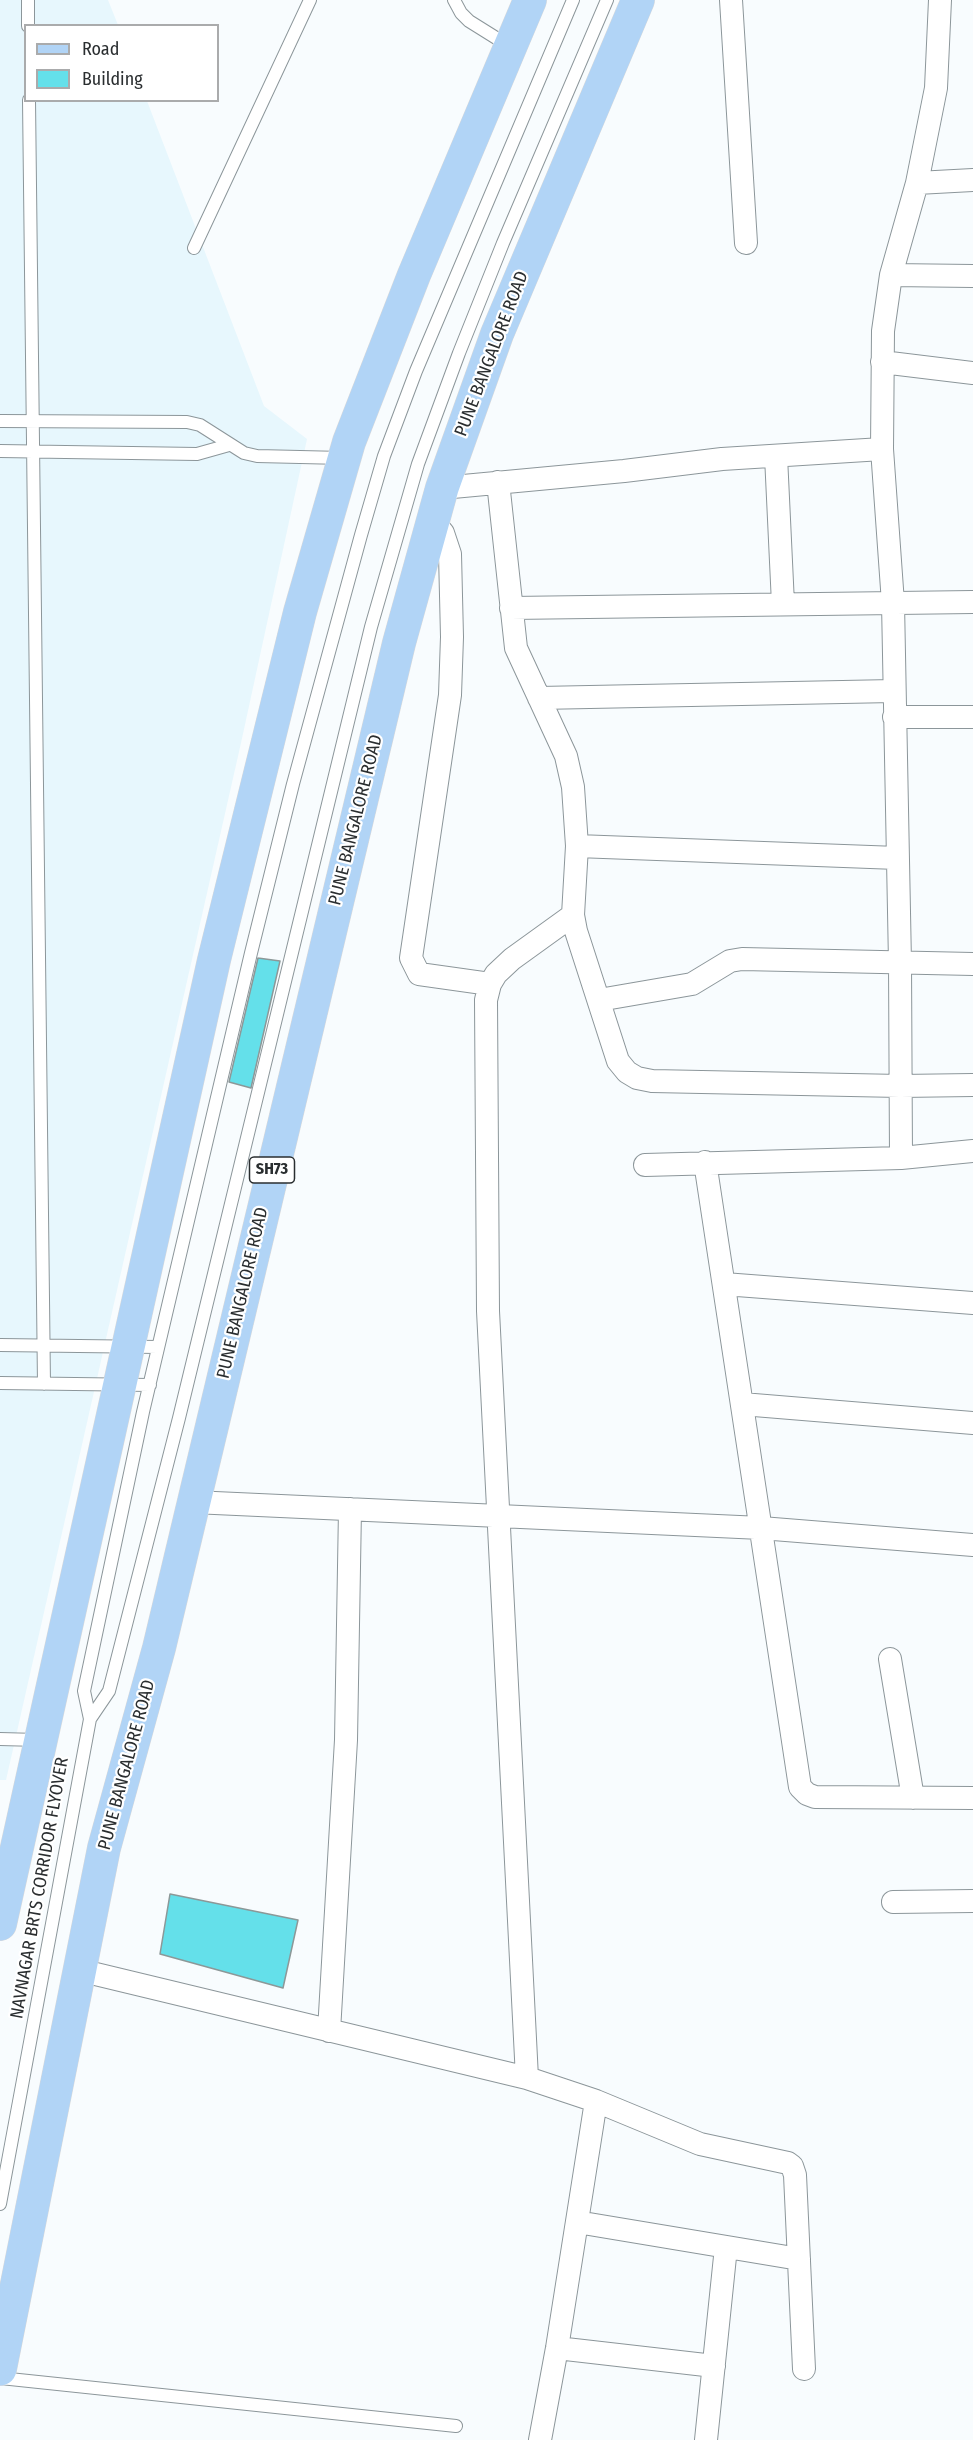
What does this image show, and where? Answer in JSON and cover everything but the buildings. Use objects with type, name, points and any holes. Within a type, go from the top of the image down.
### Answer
[{"type":"main road","points":[[0,1924],[40,1741],[143,1346],[217,948],[300,612],[344,458],[414,275],[530,0]]},
{"type":"main road","name":"PUNE BANGALORE ROAD","points":[[0,2369],[104,1848],[159,1648],[399,643],[442,488],[497,334],[638,0]]},
{"type":"street","points":[[731,0],[746,243]]},
{"type":"street","points":[[901,1158],[900,963],[893,603],[882,448],[882,331],[891,275],[916,183],[936,88],[940,0]]},
{"type":"street","points":[[916,183],[973,180]]},
{"type":"street","points":[[891,275],[973,276]]},
{"type":"street","points":[[882,362],[973,373]]},
{"type":"street","points":[[442,488],[882,448]]},
{"type":"street","points":[[776,456],[783,604]]},
{"type":"street","points":[[498,482],[516,648],[566,756],[573,787],[577,846],[573,915],[576,931],[618,1061],[627,1072],[637,1078],[652,1081],[900,1086],[973,1085]]},
{"type":"street","points":[[433,521],[443,534],[450,554],[452,637],[450,695],[411,958],[419,974],[490,984]]},
{"type":"street","points":[[511,608],[973,602]]},
{"type":"street","points":[[539,698],[894,691]]},
{"type":"street","points":[[894,717],[973,717]]},
{"type":"street","points":[[577,846],[897,858]]},
{"type":"street","points":[[527,2078],[488,1311],[486,1000],[490,984],[512,959],[573,915]]},
{"type":"street","points":[[599,1000],[692,984],[730,961],[742,959],[973,964]]},
{"type":"street","points":[[645,1165],[901,1158],[973,1151]]},
{"type":"street","points":[[705,1162],[800,1787],[807,1794],[815,1797],[973,1798]]},
{"type":"street","points":[[724,1284],[973,1303]]},
{"type":"street","points":[[742,1404],[973,1423]]},
{"type":"street","points":[[193,1502],[761,1528],[973,1545]]},
{"type":"street","points":[[329,2031],[346,1740],[351,1509]]},
{"type":"street","points":[[890,1659],[913,1798]]},
{"type":"street","points":[[893,1902],[973,1901]]},
{"type":"street","points":[[79,1970],[527,2078],[596,2101],[700,2144],[782,2161],[792,2166],[795,2175],[804,2369]]},
{"type":"street","points":[[540,2440],[596,2101]]},
{"type":"street","points":[[577,2222],[798,2259]]},
{"type":"street","points":[[706,2440],[726,2247]]},
{"type":"street","points":[[557,2348],[714,2366]]},
{"type":"lane","points":[[28,0],[28,24]]},
{"type":"lane","points":[[194,248],[310,0]]},
{"type":"lane","points":[[454,0],[461,13],[469,21],[510,46]]},
{"type":"lane","points":[[0,1345],[143,1346],[248,964],[293,784],[384,456],[416,371],[573,0]]},
{"type":"lane","points":[[90,1719],[109,1691],[182,1406],[371,627],[418,464],[503,243],[607,0]]},
{"type":"lane","points":[[29,102],[44,1384]]},
{"type":"lane","points":[[0,421],[187,422],[200,425],[244,453],[258,456],[344,458]]},
{"type":"lane","points":[[0,451],[197,454],[229,445]]},
{"type":"lane","points":[[0,1383],[134,1385],[84,1691],[90,1719]]},
{"type":"lane","name":"NAVNAGAR BRTS CORRIDOR FLYOVER","points":[[0,2204],[63,1876],[90,1719]]},
{"type":"lane","points":[[0,1739],[40,1741]]},
{"type":"lane","points":[[0,2378],[456,2426]]},
{"type":"shaded area","points":[[0,0],[108,0],[118,24],[24,24],[24,102],[147,102],[264,406],[307,439],[241,743],[6,1780],[0,1780]]}]
